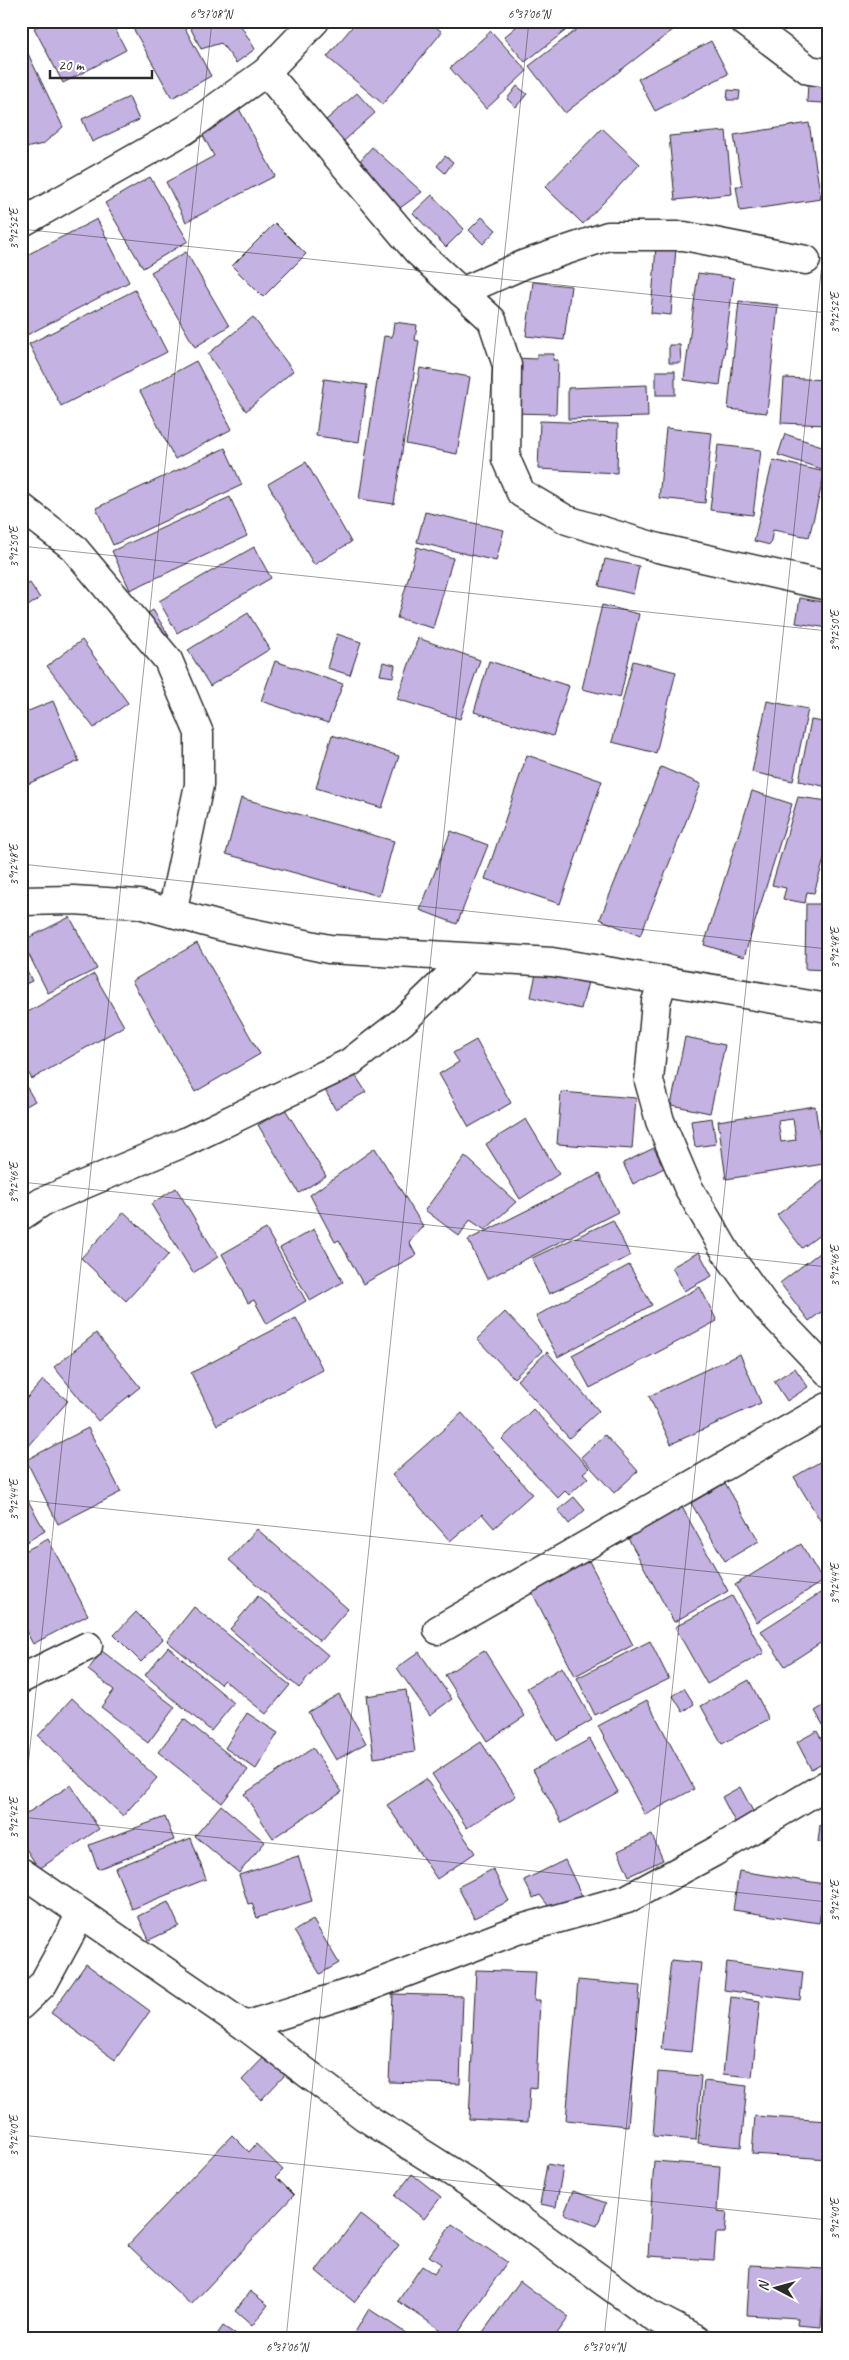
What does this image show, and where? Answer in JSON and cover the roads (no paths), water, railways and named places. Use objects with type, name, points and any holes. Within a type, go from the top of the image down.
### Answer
[{"type":"street","points":[[21,223],[185,130],[266,72],[315,21]]},
{"type":"street","points":[[744,21],[809,70],[828,73]]},
{"type":"street","points":[[266,72],[417,250],[492,320],[507,365],[506,460],[521,493],[567,520],[649,545],[828,586]]},
{"type":"street","points":[[461,292],[525,264],[608,236],[684,236],[806,260]]},
{"type":"street","points":[[21,507],[73,547],[168,660],[199,733],[199,785],[172,913]]},
{"type":"street","points":[[21,901],[73,900],[139,904],[224,927],[329,949],[552,962],[828,1008]]},
{"type":"street","points":[[21,1216],[42,1202],[185,1142],[349,1064],[402,1022],[468,958]]},
{"type":"street","points":[[663,980],[656,1002],[649,1081],[660,1121],[688,1187],[726,1252],[766,1308],[828,1372]]},
{"type":"street","points":[[438,1630],[828,1407]]},
{"type":"street","points":[[21,1679],[88,1646]]},
{"type":"street","points":[[245,2026],[368,1987],[517,1930],[627,1899],[714,1852],[828,1784]]},
{"type":"street","points":[[21,1872],[245,2026],[365,2117],[469,2183],[647,2313],[681,2335]]},
{"type":"street","points":[[21,2005],[43,1984],[81,1914]]}]
